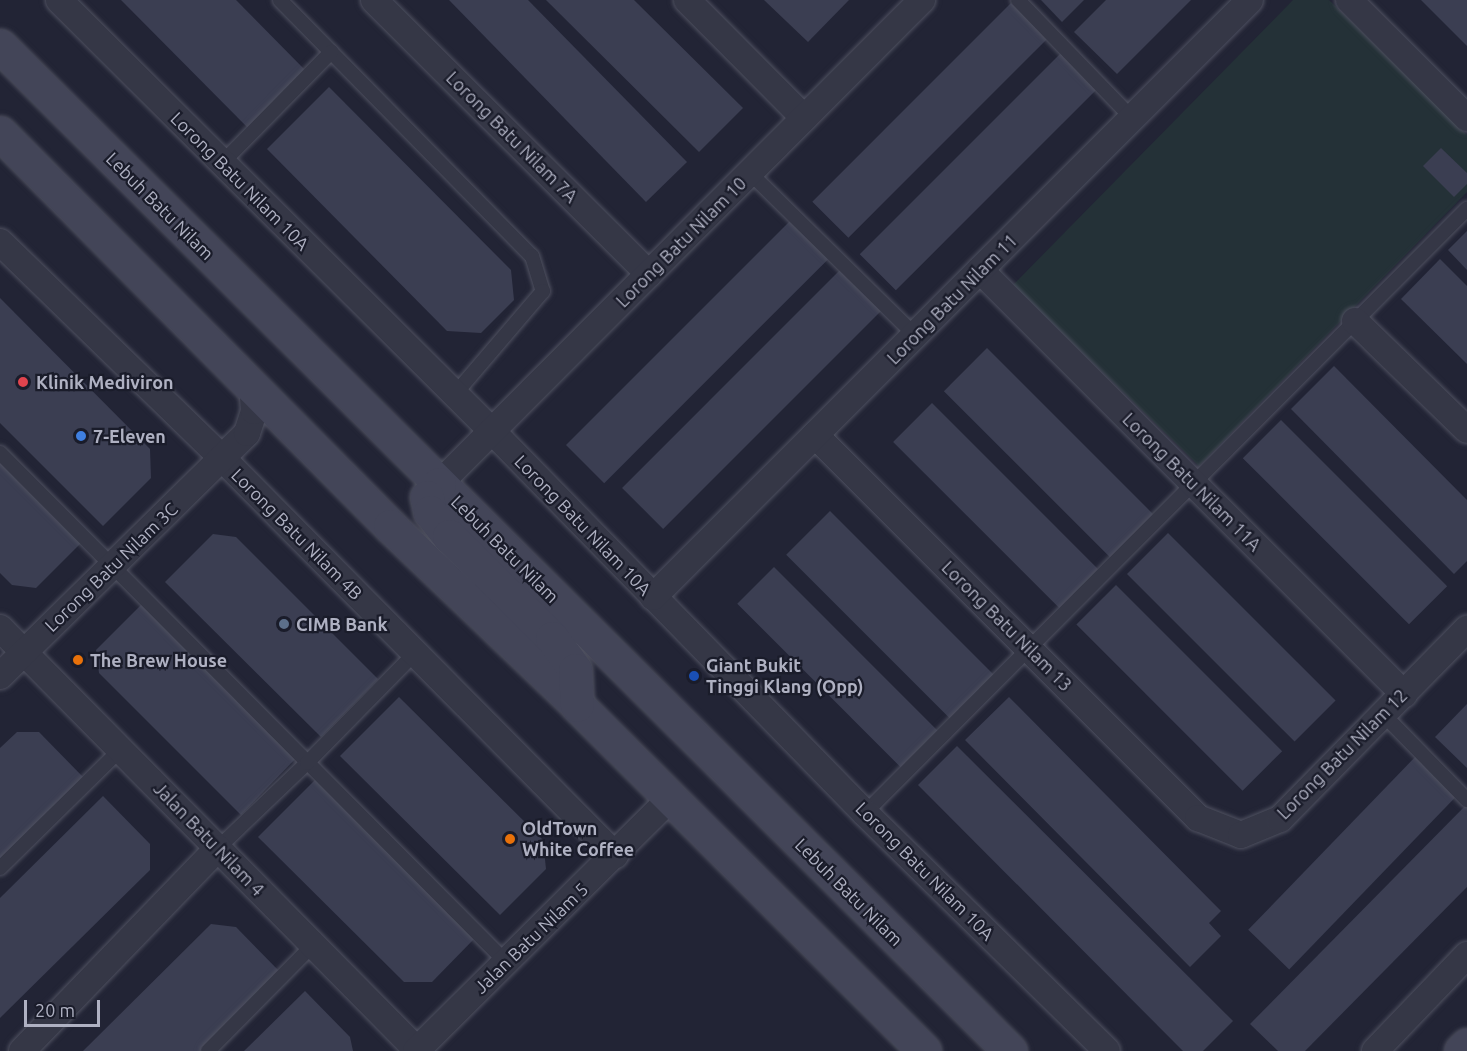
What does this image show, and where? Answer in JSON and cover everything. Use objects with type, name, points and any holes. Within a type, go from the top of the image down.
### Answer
[{"type":"main road","name":"Lebuh Batu Nilam","points":[[0,46],[1010,1051]]},
{"type":"main road","points":[[0,133],[390,526],[577,705],[924,1051]]},
{"type":"main road","points":[[439,483],[427,497],[430,512],[449,536],[552,638],[575,670],[577,705]]},
{"type":"main road","points":[[1461,1051],[1467,1045]]},
{"type":"street","name":"Lorong Batu Nilam 10A","points":[[59,0],[492,431],[865,813],[1107,1051]]},
{"type":"street","points":[[687,0],[804,118]]},
{"type":"street","name":"Lorong Batu Nilam 10","points":[[439,483],[922,0]]},
{"type":"street","name":"Lorong Batu Nilam 11","points":[[653,597],[1250,0]]},
{"type":"street","points":[[1348,0],[1467,118]]},
{"type":"street","name":"Lorong Batu Nilam 7A","points":[[377,1],[649,274]]},
{"type":"street","name":"Lorong Batu Nilam 4B","points":[[0,242],[222,458],[615,855]]},
{"type":"street","name":"Lorong Batu Nilam 11A","points":[[980,270],[1404,694]]},
{"type":"street","points":[[1355,321],[1467,430]]},
{"type":"street","name":"Lorong Batu Nilam 3C","points":[[0,676],[248,433],[254,411],[252,385]]},
{"type":"street","name":"Lorong Batu Nilam 13","points":[[816,435],[1198,818]]},
{"type":"street","name":"Jalan Batu Nilam 4","points":[[0,628],[417,1051]]},
{"type":"street","name":"Lorong Batu Nilam 12","points":[[1198,818],[1240,835],[1280,819],[1467,629]]},
{"type":"street","name":"Jalan Batu Nilam 5","points":[[417,1051],[670,799]]},
{"type":"street","points":[[22,1051],[218,848]]},
{"type":"street","points":[[1375,1051],[1467,955]]},
{"type":"lane","points":[[280,0],[532,256],[543,291],[455,394]]},
{"type":"lane","points":[[1018,0],[1132,118]]},
{"type":"lane","points":[[222,163],[331,52]]},
{"type":"lane","points":[[750,173],[915,335]]},
{"type":"lane","points":[[865,813],[1467,209]]},
{"type":"lane","points":[[0,453],[506,962]]},
{"type":"lane","points":[[218,848],[307,763],[415,652]]},
{"type":"lane","points":[[1384,715],[1467,800]]},
{"type":"lane","points":[[0,868],[121,749]]},
{"type":"lane","points":[[208,1051],[312,945]]},
{"type":"shaded area","points":[[1293,0],[1329,0],[1467,135],[1467,192],[1199,466],[1013,285]]},
{"type":"building","points":[[121,0],[236,0],[306,71],[248,128]]},
{"type":"building","points":[[449,0],[528,0],[687,162],[646,202]]},
{"type":"building","points":[[546,0],[634,0],[743,108],[699,152]]},
{"type":"building","points":[[764,0],[849,0],[808,42]]},
{"type":"building","points":[[1041,0],[1084,0],[1062,22]]},
{"type":"building","points":[[1106,0],[1191,0],[1117,74],[1074,32]]},
{"type":"building","points":[[1421,0],[1467,0],[1467,46]]},
{"type":"building","points":[[1011,3],[1047,39],[848,238],[812,202]]},
{"type":"building","points":[[1062,52],[1098,88],[896,290],[860,254]]},
{"type":"building","points":[[329,87],[511,270],[514,300],[481,333],[447,331],[267,149]]},
{"type":"building","points":[[1441,148],[1467,173],[1467,184],[1454,197],[1423,166]]},
{"type":"building","points":[[793,218],[831,256],[604,483],[566,445]]},
{"type":"building","points":[[1467,231],[1467,270],[1448,250]]},
{"type":"building","points":[[1440,259],[1467,286],[1467,364],[1401,299]]},
{"type":"building","points":[[842,268],[883,309],[663,529],[622,488]]},
{"type":"building","points":[[0,298],[150,449],[151,478],[103,526],[0,423]]},
{"type":"building","points":[[987,348],[1154,515],[1111,558],[944,391]]},
{"type":"building","points":[[1334,366],[1467,500],[1467,561],[1454,574],[1291,409]]},
{"type":"building","points":[[932,403],[1098,569],[1059,608],[893,442]]},
{"type":"building","points":[[1281,420],[1447,586],[1409,624],[1243,458]]},
{"type":"building","points":[[0,458],[83,541],[36,588],[12,585],[0,573]]},
{"type":"building","points":[[830,511],[995,676],[951,720],[786,555]]},
{"type":"building","points":[[1168,533],[1336,701],[1295,742],[1127,574]]},
{"type":"building","points":[[213,534],[236,537],[378,679],[321,737],[165,582]]},
{"type":"building","points":[[774,567],[940,733],[903,770],[737,604]]},
{"type":"building","points":[[1116,585],[1282,751],[1243,791],[1076,625]]},
{"type":"building","points":[[144,602],[298,756],[241,815],[99,673],[96,650]]},
{"type":"building","points":[[399,697],[543,840],[546,869],[500,915],[340,756]]},
{"type":"building","points":[[1009,697],[1221,911],[1209,923],[1221,936],[1190,967],[965,740]]},
{"type":"building","points":[[1467,704],[1467,768],[1435,737]]},
{"type":"building","points":[[17,732],[39,732],[84,778],[0,862],[0,748]]},
{"type":"building","points":[[957,746],[1233,1021],[1203,1051],[1183,1051],[918,785]]},
{"type":"building","points":[[1417,755],[1458,795],[1289,969],[1248,930]]},
{"type":"building","points":[[315,780],[474,939],[432,982],[404,982],[258,837]]},
{"type":"building","points":[[103,796],[150,844],[150,870],[0,1018],[0,898]]},
{"type":"building","points":[[1467,804],[1467,887],[1305,1051],[1278,1051],[1250,1024]]},
{"type":"building","points":[[211,924],[236,927],[282,974],[204,1051],[83,1051]]},
{"type":"building","points":[[305,991],[350,1037],[353,1051],[244,1051]]},
{"type":"place","name":"Klinik Mediviron","points":[[23,382]]},
{"type":"place","name":"7-Eleven","points":[[81,436]]},
{"type":"place","name":"CIMB Bank","points":[[284,624]]},
{"type":"place","name":"The Brew House","points":[[78,660]]},
{"type":"place","name":"Giant Bukit Tinggi Klang (Opp)","points":[[694,676]]},
{"type":"place","name":"OldTown White Coffee","points":[[510,839]]}]
